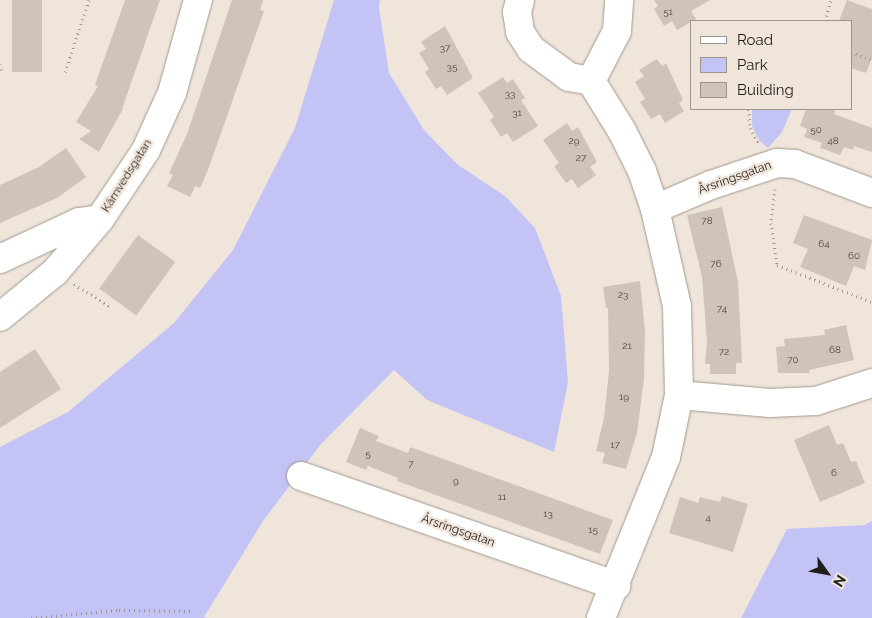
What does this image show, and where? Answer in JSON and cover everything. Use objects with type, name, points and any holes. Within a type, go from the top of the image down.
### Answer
[{"type":"street","name":"Kärnvedsgatan","points":[[0,317],[55,272],[100,219],[146,150],[168,101],[198,0]]},
{"type":"street","points":[[520,0],[517,12],[520,32],[531,49],[568,77],[591,81]]},
{"type":"street","points":[[591,81],[617,31],[619,0]]},
{"type":"street","points":[[591,81],[642,171],[655,209],[677,306],[679,395],[666,457],[616,586],[601,618]]},
{"type":"street","name":"Årsringsgatan","points":[[655,209],[720,181],[777,163],[795,164],[872,193]]},
{"type":"street","points":[[0,259],[79,222],[100,219]]},
{"type":"street","points":[[679,395],[770,403],[816,401],[872,383]]},
{"type":"street","name":"Årsringsgatan","points":[[301,476],[616,586]]},
{"type":"path","points":[[65,72],[89,0]]},
{"type":"path","points":[[825,20],[831,0]]},
{"type":"path","points":[[852,52],[872,60]]},
{"type":"path","points":[[0,64],[2,72]]},
{"type":"path","points":[[749,110],[750,128],[759,144],[777,163],[771,223],[777,264],[872,302]]},
{"type":"path","points":[[55,272],[110,307]]},
{"type":"path","points":[[31,618],[119,610],[190,611]]},
{"type":"green space","points":[[334,0],[380,0],[379,8],[389,73],[424,130],[458,165],[505,196],[535,228],[561,296],[568,382],[554,452],[427,400],[394,370],[321,444],[263,521],[204,617],[209,618],[0,618],[0,447],[68,412],[174,323],[233,250],[295,128]]},
{"type":"green space","points":[[752,110],[792,110],[782,132],[768,148],[759,140],[752,126]]},
{"type":"green space","points":[[872,521],[872,618],[741,618],[787,529],[864,525]]},
{"type":"building","points":[[12,0],[42,0],[42,72],[12,72]]},
{"type":"building","points":[[125,0],[160,0],[122,109],[124,107],[99,152],[79,139],[91,131],[76,122],[98,86],[95,85]]},
{"type":"building","points":[[232,0],[263,0],[260,10],[264,11],[208,170],[200,188],[195,186],[190,197],[167,186],[173,175],[169,173],[187,134]]},
{"type":"building","points":[[654,0],[710,0],[691,11],[696,19],[690,20],[690,22],[677,30],[672,21],[664,26],[654,9],[658,6]]},
{"type":"building","points":[[847,0],[872,9],[872,58],[866,73],[852,68],[852,20],[839,20]]},
{"type":"building","points":[[445,26],[473,78],[447,95],[441,86],[436,89],[425,72],[429,69],[419,53],[426,49],[421,42]]},
{"type":"building","points":[[657,59],[662,66],[666,63],[683,100],[679,103],[684,111],[665,123],[660,114],[651,119],[640,102],[645,99],[635,82],[644,76],[639,70]]},
{"type":"building","points":[[503,77],[507,83],[513,79],[525,98],[521,100],[538,126],[513,142],[507,133],[501,137],[490,120],[494,117],[478,93]]},
{"type":"building","points":[[806,110],[836,110],[834,114],[872,128],[872,152],[854,146],[853,150],[844,147],[840,155],[820,148],[822,143],[804,137],[807,129],[800,126]]},
{"type":"building","points":[[567,123],[572,131],[578,127],[597,162],[590,167],[596,175],[578,188],[572,179],[566,183],[554,166],[559,163],[543,140]]},
{"type":"building","points":[[66,148],[86,177],[57,198],[0,223],[0,185],[39,167]]},
{"type":"building","points":[[722,207],[738,282],[742,363],[736,363],[736,374],[710,374],[710,364],[705,364],[707,342],[702,277],[687,215]]},
{"type":"building","points":[[804,215],[872,240],[865,270],[854,266],[846,286],[800,267],[808,249],[793,243]]},
{"type":"building","points":[[138,235],[175,262],[136,315],[99,288]]},
{"type":"building","points":[[640,281],[645,331],[644,379],[637,433],[626,469],[602,463],[605,453],[596,451],[604,418],[609,371],[608,308],[606,308],[603,287]]},
{"type":"building","points":[[846,325],[854,360],[809,370],[810,373],[778,373],[776,347],[785,346],[784,339],[825,335],[824,330]]},
{"type":"building","points":[[35,349],[61,389],[0,428],[0,372]]},
{"type":"building","points":[[829,425],[837,445],[843,443],[851,462],[856,461],[865,483],[820,502],[794,440]]},
{"type":"building","points":[[360,428],[379,436],[376,441],[408,453],[410,447],[613,520],[600,554],[397,481],[398,478],[368,466],[366,470],[346,462]]},
{"type":"building","points":[[722,496],[748,504],[733,552],[669,533],[680,497],[698,503],[700,497],[720,502]]}]
